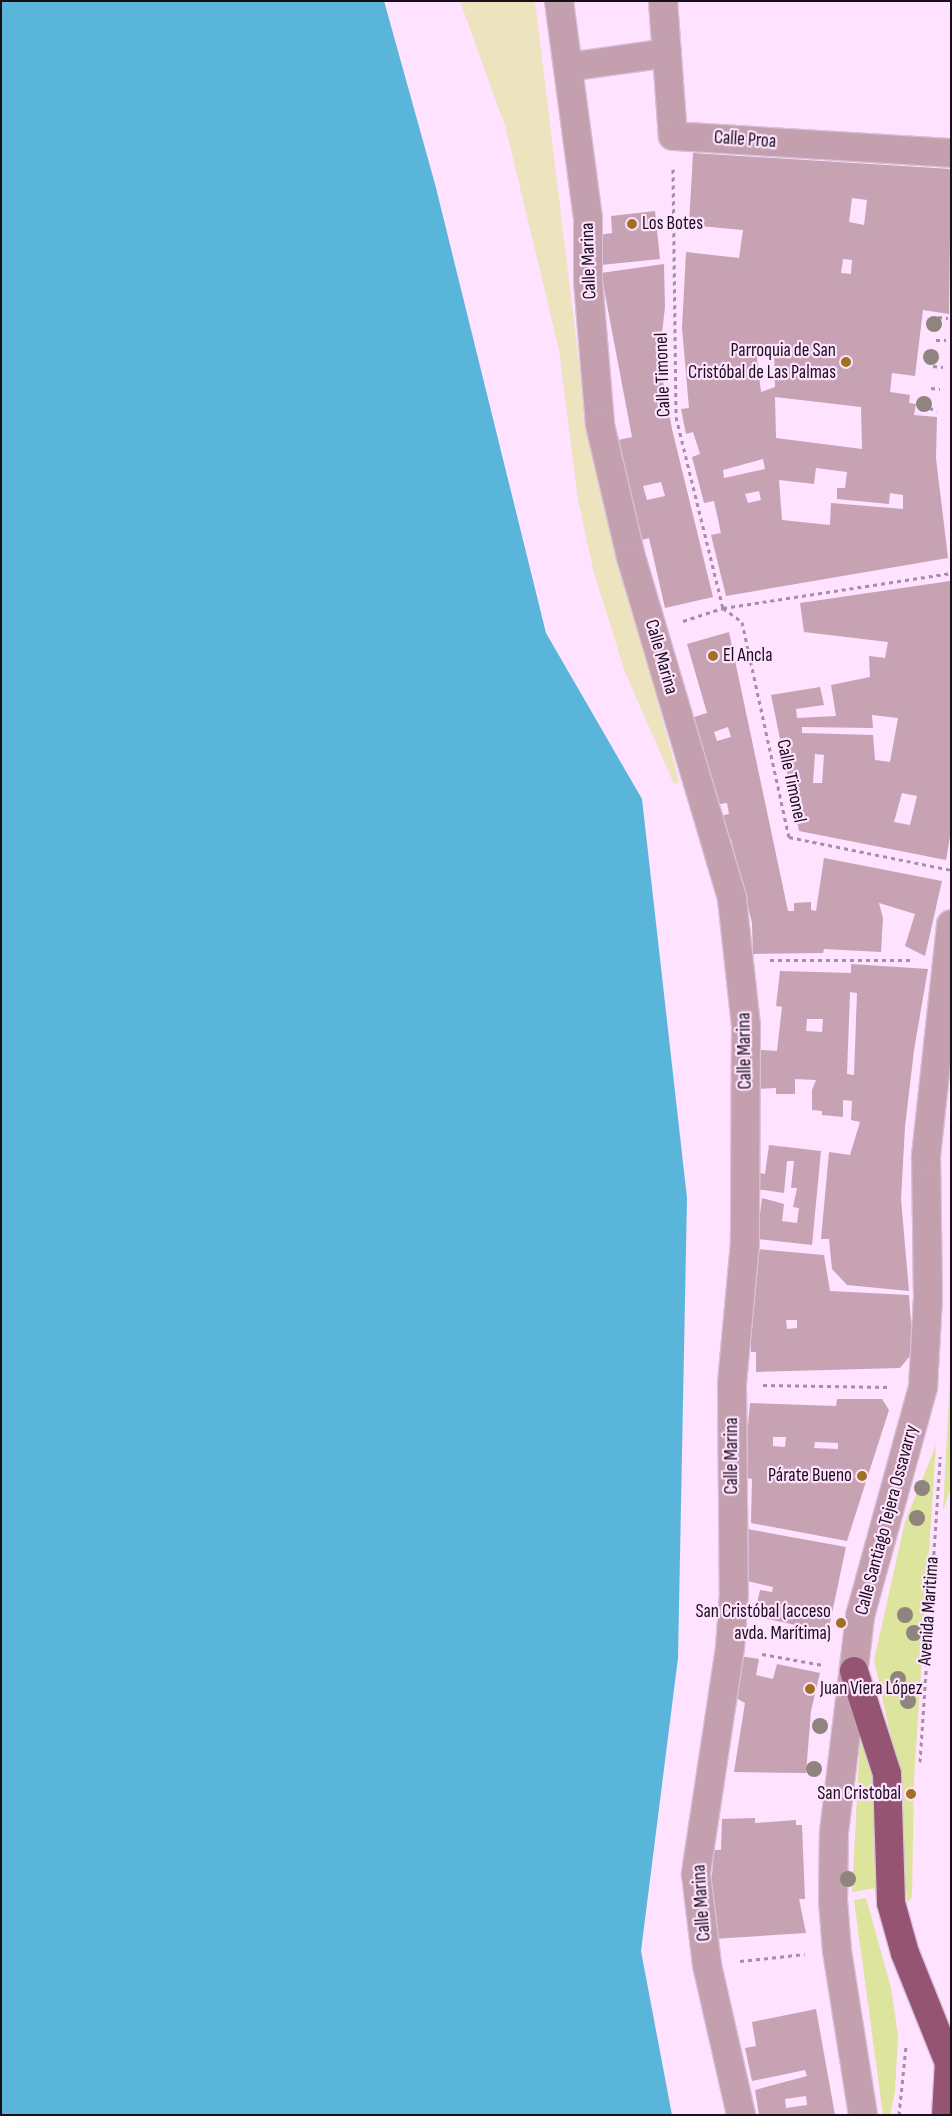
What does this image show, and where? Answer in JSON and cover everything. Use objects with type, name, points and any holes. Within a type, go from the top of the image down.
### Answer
[{"type":"highway","points":[[854,1671],[887,1774],[891,1902],[905,1953],[950,2051],[946,2115]]},
{"type":"street","name":"Calle Marina","points":[[559,1],[588,219],[588,281],[600,425],[631,557],[732,899],[746,1026],[745,1243],[732,1384],[734,1593],[730,1648],[696,1874],[707,1965],[741,2115]]},
{"type":"street","points":[[663,1],[673,136]]},
{"type":"street","points":[[568,68],[667,53]]},
{"type":"street","name":"Calle Proa","points":[[673,136],[951,153]]},
{"type":"street","name":"Calle Santiago Tejera Ossavarry","points":[[863,2115],[837,1951],[833,1900],[834,1832],[860,1616],[923,1387],[928,1297],[926,1156],[944,960],[951,924]]},
{"type":"path","name":"Calle Timonel","points":[[673,136],[676,417],[724,608],[742,622],[789,837],[951,870]]},
{"type":"path","points":[[938,317],[948,318]]},
{"type":"path","points":[[936,340],[946,340]]},
{"type":"path","points":[[933,366],[943,367]]},
{"type":"path","points":[[931,388],[940,389]]},
{"type":"path","points":[[929,408],[937,410]]},
{"type":"path","points":[[654,630],[724,608],[951,573]]},
{"type":"path","points":[[740,960],[944,960]]},
{"type":"path","points":[[732,1384],[923,1387]]},
{"type":"path","name":"Avenida Maritima","points":[[919,1769],[940,1449]]},
{"type":"path","points":[[730,1648],[854,1671]]},
{"type":"path","points":[[707,1965],[837,1951]]},
{"type":"green space","points":[[951,1359],[951,1487],[943,1511]]},
{"type":"green space","points":[[936,1445],[914,1778],[912,1897],[907,1903],[898,1770],[874,1660],[905,1522]]},
{"type":"green space","points":[[860,1740],[867,1746],[875,1788],[877,1888],[852,1892]]},
{"type":"green space","points":[[866,1898],[891,1988],[898,2035],[895,2091],[890,2115],[883,2115],[854,1900]]},
{"type":"sand","points":[[460,1],[535,1],[587,428],[679,782],[674,784],[625,672],[594,573],[578,500],[559,350],[506,129]]},
{"type":"water","points":[[1,1],[384,1],[435,184],[546,633],[642,799],[687,1198],[678,1658],[641,1951],[672,2115],[1,2115]]},
{"type":"building","points":[[693,153],[951,169],[949,314],[923,310],[915,376],[892,373],[890,392],[910,395],[909,403],[916,404],[914,415],[937,417],[936,458],[948,558],[726,596],[711,535],[721,533],[714,501],[704,503],[692,457],[700,454],[693,432],[686,434],[681,409],[689,408],[682,328],[686,252],[739,258],[743,230],[689,225]],"holes":[[[852,198],[867,200],[864,225],[849,222]],[[843,259],[852,260],[851,274],[841,273]],[[756,350],[774,351],[775,387],[761,392]],[[775,397],[861,407],[862,449],[776,438]],[[763,459],[765,469],[724,478],[723,470]],[[816,468],[847,472],[845,488],[837,488],[837,499],[889,504],[890,493],[903,495],[903,509],[831,503],[830,525],[782,520],[779,480],[814,484]],[[759,491],[761,500],[748,503],[745,494]]]},
{"type":"building","points":[[655,211],[660,259],[601,265],[598,235],[612,233],[611,216]]},
{"type":"building","points":[[664,264],[665,307],[659,359],[672,429],[713,597],[665,608],[649,538],[638,541],[614,441],[632,437],[601,273]],"holes":[[[661,482],[665,496],[647,500],[643,486]]]},
{"type":"building","points":[[950,581],[951,831],[946,860],[799,831],[771,695],[820,687],[824,705],[796,709],[797,718],[836,716],[831,685],[870,677],[869,656],[885,658],[888,642],[804,632],[800,603]],"holes":[[[872,715],[898,718],[890,762],[875,760],[873,735],[802,733],[802,727],[873,728]],[[815,754],[824,755],[822,783],[813,783]],[[902,793],[917,796],[910,825],[894,822]]]},
{"type":"building","points":[[729,632],[788,911],[794,911],[794,903],[811,902],[811,910],[816,911],[824,858],[942,881],[925,956],[905,946],[915,914],[879,903],[883,918],[881,952],[824,949],[823,953],[753,954],[752,923],[731,839],[720,841],[716,817],[729,814],[727,803],[714,805],[691,718],[707,713],[687,644]],"holes":[[[728,727],[731,737],[717,741],[714,732]]]},
{"type":"building","points":[[851,964],[928,969],[914,1050],[905,1127],[901,1199],[909,1291],[847,1285],[832,1269],[829,1239],[821,1239],[829,1152],[850,1155],[860,1122],[851,1120],[852,1101],[843,1100],[843,1117],[822,1115],[822,1111],[812,1110],[812,1090],[816,1080],[795,1079],[795,1094],[776,1094],[776,1088],[755,1089],[761,1050],[777,1051],[782,1007],[776,1006],[780,971],[851,973]],"holes":[[[850,992],[857,993],[854,1075],[847,1074]],[[807,1019],[823,1019],[822,1032],[806,1031]]]},
{"type":"building","points":[[769,1145],[821,1151],[812,1245],[757,1239],[762,1198],[784,1204],[782,1221],[797,1223],[799,1208],[793,1207],[797,1188],[791,1188],[794,1161],[787,1161],[784,1193],[756,1189],[758,1173],[765,1174]]},
{"type":"building","points":[[757,1249],[824,1255],[830,1291],[909,1295],[913,1352],[900,1368],[756,1372],[756,1352],[751,1352],[750,1303]],"holes":[[[786,1320],[797,1320],[797,1328],[787,1329]]]},
{"type":"building","points":[[837,1399],[882,1399],[889,1410],[847,1541],[751,1523],[752,1479],[742,1477],[742,1424],[748,1425],[750,1403],[836,1406]],"holes":[[[773,1437],[786,1437],[785,1447],[773,1446]],[[815,1442],[838,1443],[838,1449],[814,1448]]]},
{"type":"building","points":[[747,1529],[846,1547],[828,1632],[754,1616],[760,1590],[772,1592],[773,1587],[743,1580]]},
{"type":"building","points":[[740,1656],[759,1659],[756,1675],[773,1679],[777,1664],[820,1673],[811,1711],[806,1773],[734,1772],[745,1703],[731,1695]]},
{"type":"building","points":[[755,1818],[755,1823],[796,1820],[796,1825],[802,1825],[805,1899],[799,1899],[806,1933],[714,1939],[714,1900],[710,1901],[714,1850],[721,1850],[722,1819]]},
{"type":"building","points":[[816,2009],[835,2115],[759,2115],[755,2090],[807,2076],[805,2070],[752,2081],[745,2048],[756,2046],[752,2022]],"holes":[[[806,2096],[807,2105],[786,2108],[785,2099]]]},
{"type":"place","name":"Los Botes","points":[[632,224]]},
{"type":"place","name":"Parroquia de San Cristóbal de Las Palmas","points":[[846,362]]},
{"type":"place","name":"El Ancla","points":[[713,656]]},
{"type":"place","name":"Párate Bueno","points":[[862,1476]]},
{"type":"place","name":"San Cristóbal (acceso avda. Marítima)","points":[[841,1623]]},
{"type":"place","name":"Juan Viera López","points":[[810,1689]]},
{"type":"place","name":"San Cristobal","points":[[911,1794]]}]
